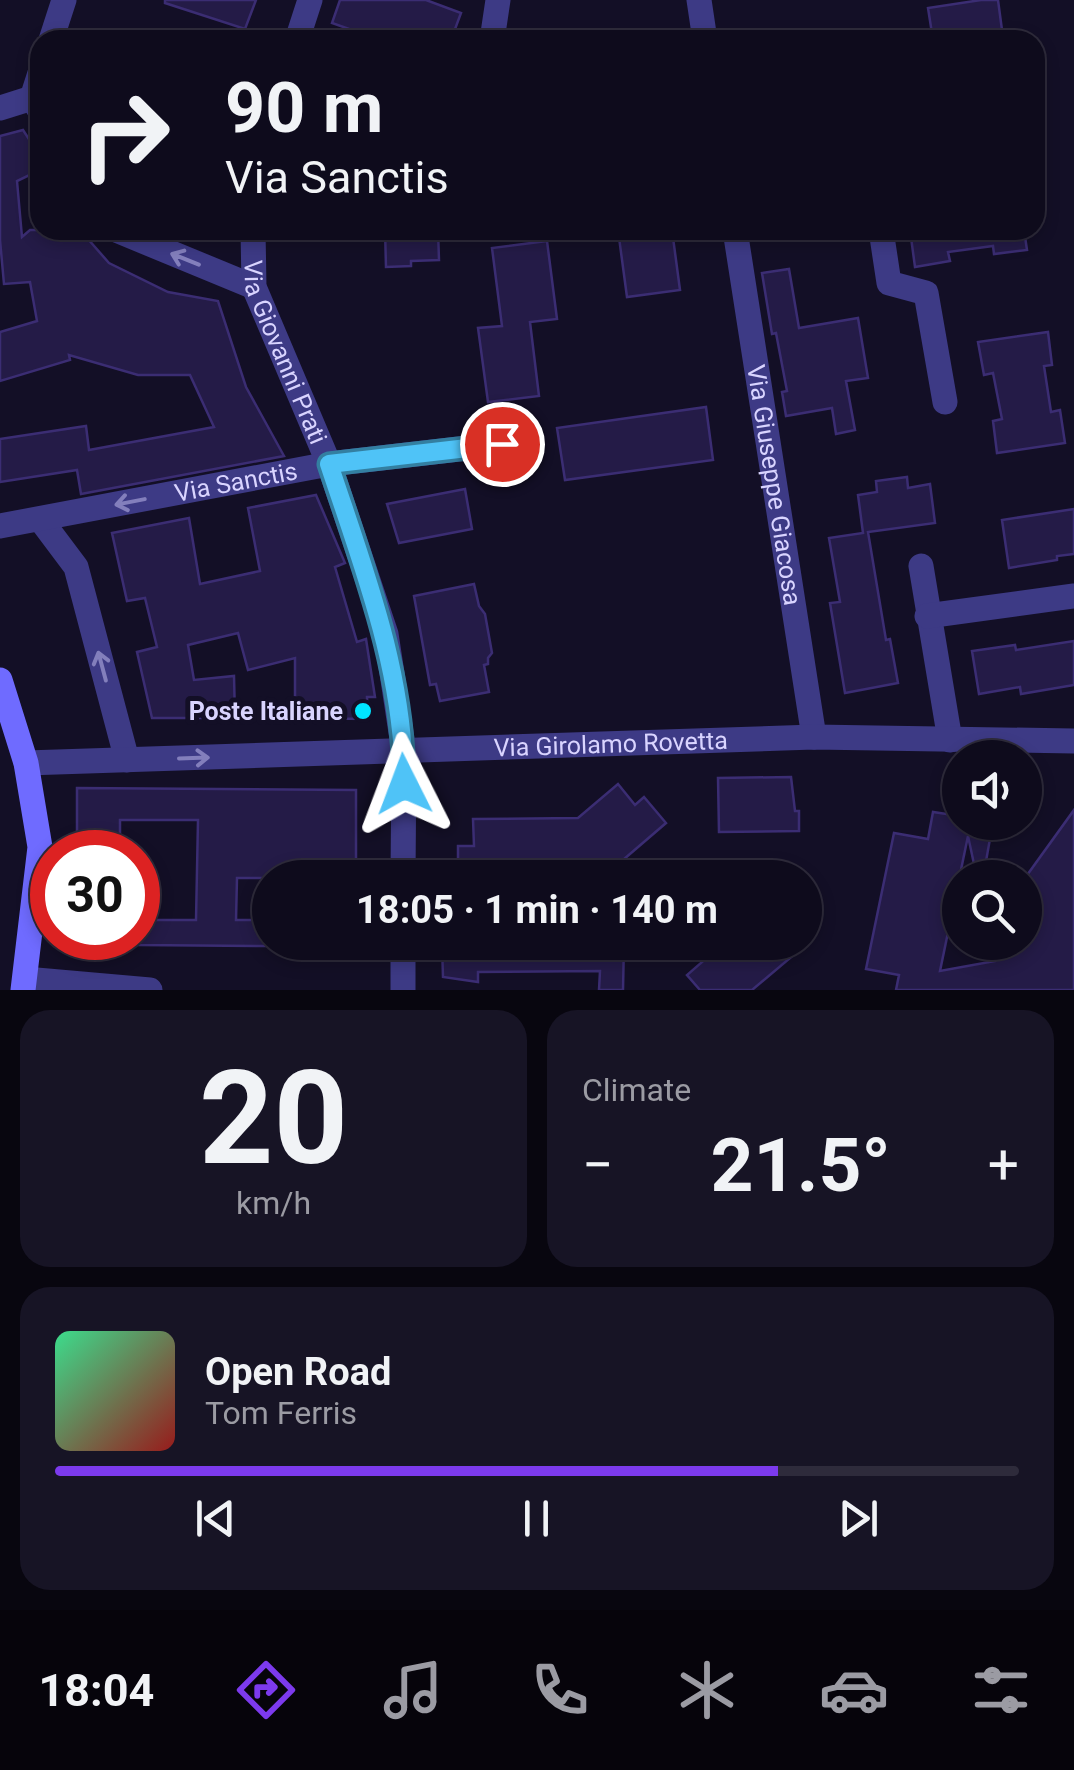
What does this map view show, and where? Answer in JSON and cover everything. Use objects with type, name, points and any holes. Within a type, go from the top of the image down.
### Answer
[{"type":"street","points":[[54,30],[64,0]]},
{"type":"street","points":[[300,30],[310,0]]},
{"type":"street","points":[[494,30],[498,0]]},
{"type":"street","points":[[701,0],[704,30]]},
{"type":"street","points":[[0,108],[30,105]]},
{"type":"street","points":[[140,240],[254,287]]},
{"type":"street","name":"Via Giovanni Prati","points":[[253,240],[254,287],[329,464],[386,634],[404,752],[403,860]]},
{"type":"street","name":"Via Giuseppe Giacosa","points":[[737,240],[814,737]]},
{"type":"street","points":[[882,240],[889,284],[926,293],[946,402]]},
{"type":"street","name":"Via Sanctis","points":[[0,526],[329,464],[502,444],[506,474]]},
{"type":"street","points":[[40,519],[76,567],[127,760]]},
{"type":"street","points":[[921,566],[950,740]]},
{"type":"street","points":[[927,616],[1074,596]]},
{"type":"street","points":[[0,680],[26,764],[40,847],[24,985],[150,990]]},
{"type":"street","name":"Via Girolamo Rovetta","points":[[26,764],[814,737],[950,740]]},
{"type":"street","name":"Via Girolamo Rovetta","points":[[1042,741],[1074,741]]},
{"type":"street","points":[[403,960],[403,990]]},
{"type":"building","points":[[165,0],[256,0],[245,29]]},
{"type":"building","points":[[340,0],[426,0],[461,13],[455,30],[352,30],[332,23]]},
{"type":"building","points":[[998,0],[1002,30],[931,30],[928,8]]},
{"type":"building","points":[[23,130],[30,141],[30,175],[17,181],[22,237],[30,230],[30,240],[89,240],[109,263],[168,292],[218,301],[246,387],[284,456],[81,494],[77,470],[0,482],[0,439],[86,426],[89,450],[214,427],[190,375],[138,375],[69,355],[70,360],[0,381],[0,332],[37,321],[30,282],[4,284],[0,136]]},
{"type":"building","points":[[385,240],[438,240],[439,260],[386,267]]},
{"type":"building","points":[[619,240],[673,240],[680,290],[627,297]]},
{"type":"building","points":[[911,240],[1026,240],[1027,250],[994,254],[993,246],[948,252],[950,261],[915,267]]},
{"type":"building","points":[[547,241],[557,319],[530,322],[539,396],[488,402],[478,328],[502,326],[492,248]]},
{"type":"building","points":[[789,269],[799,328],[858,318],[868,378],[846,381],[855,430],[836,434],[832,408],[786,416],[782,392],[787,391],[762,273]]},
{"type":"building","points":[[1048,332],[1052,365],[1044,366],[1051,412],[1060,410],[1065,443],[997,453],[993,421],[1002,419],[993,373],[984,375],[978,342]]},
{"type":"building","points":[[706,407],[713,460],[565,480],[557,428]]},
{"type":"building","points":[[907,477],[908,488],[930,484],[935,523],[868,532],[886,640],[890,639],[898,683],[845,693],[830,603],[840,602],[829,538],[863,533],[858,495],[877,492],[876,481]]},
{"type":"building","points":[[465,489],[472,529],[399,543],[387,504]]},
{"type":"building","points":[[316,495],[345,563],[335,567],[357,642],[366,639],[375,697],[367,697],[368,719],[295,718],[295,658],[248,670],[238,633],[188,645],[194,680],[234,676],[235,718],[152,718],[137,652],[157,647],[145,598],[127,601],[112,533],[189,518],[200,584],[260,571],[248,508]]},
{"type":"building","points":[[1074,509],[1074,554],[1009,568],[1002,520]]},
{"type":"building","points":[[474,584],[485,614],[492,653],[484,665],[489,692],[440,701],[436,684],[430,685],[414,596]]},
{"type":"building","points":[[1074,641],[1074,685],[1021,694],[1020,687],[979,694],[972,651],[1015,645],[1016,650]]},
{"type":"building","points":[[791,777],[799,831],[719,832],[718,778]]},
{"type":"building","points":[[618,784],[635,805],[644,797],[666,823],[623,860],[458,860],[458,846],[474,846],[473,819],[578,818]]},
{"type":"building","points":[[77,788],[356,790],[356,860],[252,860],[252,878],[237,878],[236,920],[252,920],[252,946],[160,945],[160,920],[196,920],[198,820],[120,820],[120,830],[77,830]]},
{"type":"building","points":[[1074,810],[1074,990],[896,990],[899,975],[866,969],[894,833],[928,839],[933,812],[942,813],[942,840],[967,840],[963,860],[942,860],[940,971],[995,960],[1042,960],[1042,860],[1038,860]]},
{"type":"building","points":[[969,840],[990,840],[986,860],[973,860]]},
{"type":"building","points":[[442,960],[624,960],[623,990],[599,990],[600,971],[478,972],[478,982],[443,977]]},
{"type":"building","points":[[704,960],[788,960],[752,990],[700,990],[687,975]]},
{"type":"place","name":"Poste Italiane","points":[[363,711]]},
{"type":"route","points":[[404,784],[404,752],[386,634],[329,464],[502,444]]}]
